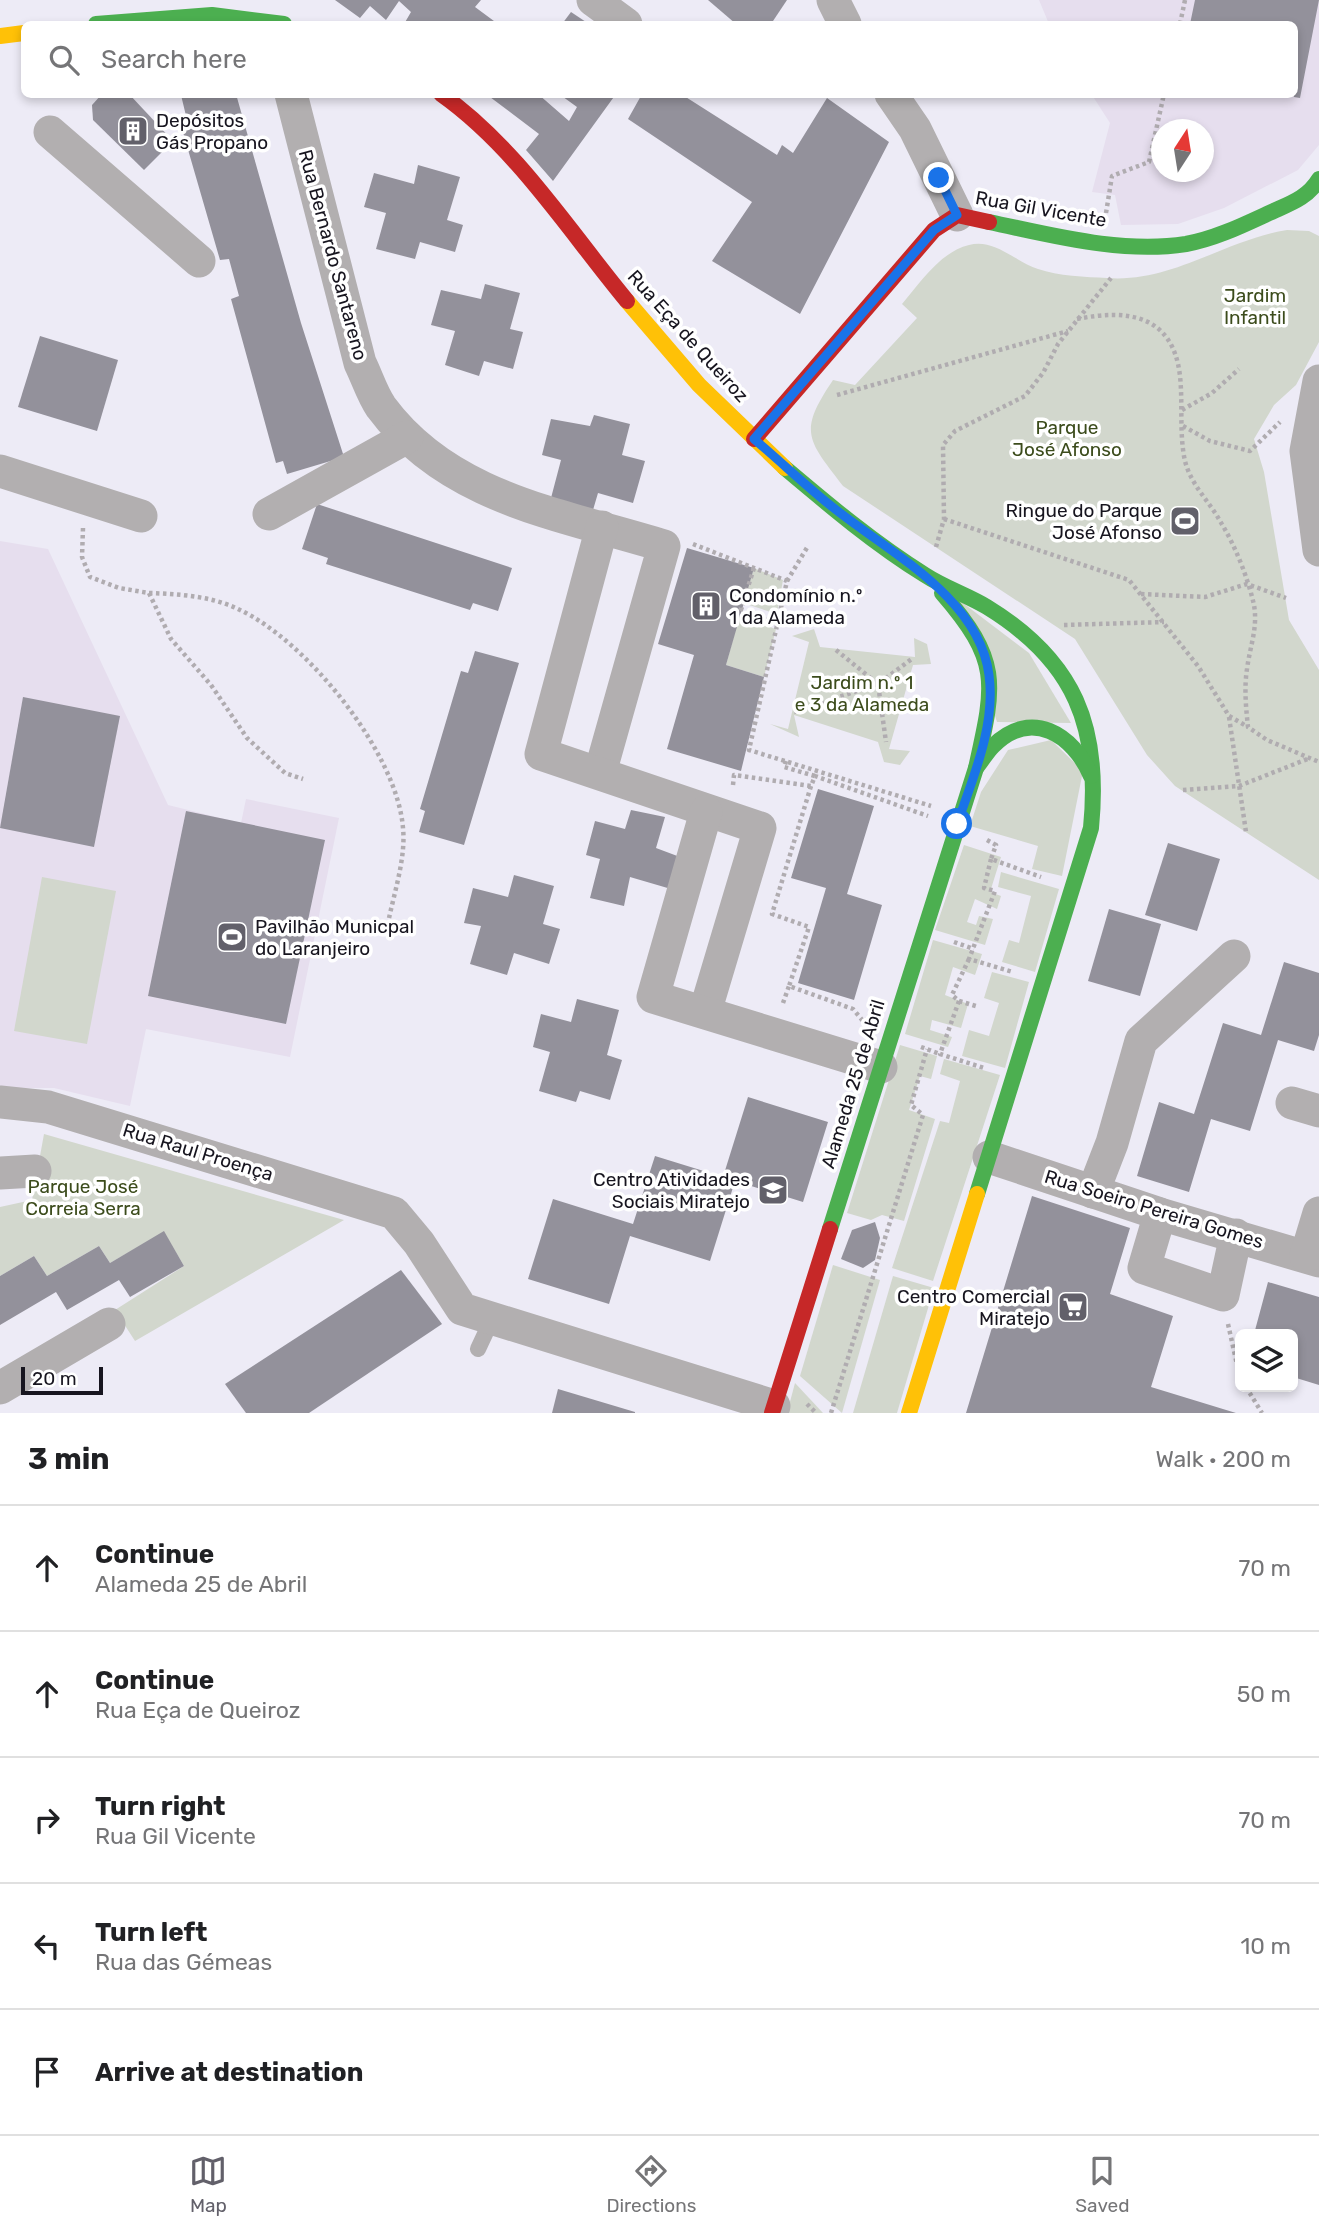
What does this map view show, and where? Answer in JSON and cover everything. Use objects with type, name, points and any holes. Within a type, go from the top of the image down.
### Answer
[{"type":"main road","points":[[135,21],[212,15],[260,21]]},
{"type":"main road","points":[[0,36],[21,33]]},
{"type":"main road","name":"Rua Eça de Queiroz","points":[[447,98],[465,111],[492,137],[661,342],[754,439],[831,506],[930,578]]},
{"type":"main road","name":"Rua Gil Vicente","points":[[754,439],[934,230],[957,215],[1071,238],[1128,245],[1186,244],[1316,192]]},
{"type":"main road","name":"Alameda 25 de Abril","points":[[773,1409],[976,768],[990,706],[989,674],[976,633],[930,578]]},
{"type":"main road","name":"Alameda 25 de Abril","points":[[909,1413],[1091,828],[1096,792],[1093,748],[1079,705],[1062,674],[1036,643],[978,602],[930,578]]},
{"type":"main road","name":"Alameda 25 de Abril","points":[[976,768],[994,745],[1013,734],[1031,728],[1050,730],[1071,741],[1085,757],[1096,792]]},
{"type":"street","points":[[593,0],[622,21]]},
{"type":"street","points":[[833,0],[844,21]]},
{"type":"street","name":"Rua Bernardo Santareno","points":[[291,98],[360,363],[380,405],[407,437],[433,460],[467,482],[526,506],[664,546],[600,773]]},
{"type":"street","points":[[894,98],[915,129],[957,215]]},
{"type":"street","points":[[50,132],[199,261]]},
{"type":"street","points":[[1319,381],[1306,451],[1315,497],[1319,550]]},
{"type":"street","points":[[269,514],[407,437]]},
{"type":"street","points":[[0,471],[141,516]]},
{"type":"street","points":[[603,527],[541,754],[706,812],[760,828],[705,1012]]},
{"type":"street","points":[[706,812],[653,997],[881,1067]]},
{"type":"street","points":[[1094,1192],[1112,1143],[1141,1041],[1234,956]]},
{"type":"street","name":"Rua Raul Proença","points":[[0,1102],[48,1107],[394,1213],[419,1243],[463,1309],[492,1319]]},
{"type":"street","name":"Rua Soeiro Pereira Gomes","points":[[989,1157],[1160,1214],[1313,1258]]},
{"type":"street","points":[[0,1173],[35,1171]]},
{"type":"street","points":[[1313,1258],[1319,1213]]},
{"type":"street","points":[[1160,1214],[1144,1268],[1223,1295],[1236,1236]]},
{"type":"street","points":[[492,1319],[773,1409]]},
{"type":"street","points":[[0,1388],[109,1324]]},
{"type":"lane","points":[[478,1349],[492,1319]]},
{"type":"path","points":[[1181,21],[1185,0]]},
{"type":"path","points":[[1105,217],[1112,176],[1149,162],[1163,98]]},
{"type":"path","points":[[935,548],[944,519],[943,445],[955,430],[1025,396],[1077,319],[1111,278]]},
{"type":"path","points":[[1077,319],[1110,313],[1129,315],[1156,325],[1168,340],[1178,362],[1182,426],[1190,476],[1220,521],[1254,605],[1256,631],[1247,668],[1248,727]]},
{"type":"path","points":[[832,397],[1069,331]]},
{"type":"path","points":[[1181,411],[1212,393],[1239,369]]},
{"type":"path","points":[[1182,426],[1210,440],[1250,451],[1289,415]]},
{"type":"path","points":[[944,519],[1129,580],[1198,666],[1229,716],[1246,832]]},
{"type":"path","points":[[808,546],[787,581],[749,750],[942,809]]},
{"type":"path","points":[[85,547],[82,557],[90,576],[120,588],[149,593],[181,594],[239,609],[296,651],[340,696],[366,732],[387,771],[403,827],[388,923]]},
{"type":"path","points":[[703,547],[787,581]]},
{"type":"path","points":[[754,568],[741,609],[778,623]]},
{"type":"path","points":[[1141,594],[1206,597],[1247,584],[1286,598]]},
{"type":"path","points":[[149,593],[171,639],[211,685],[247,738],[285,773],[303,779]]},
{"type":"path","points":[[1057,625],[1165,622]]},
{"type":"path","points":[[836,650],[878,684],[886,742]]},
{"type":"path","points":[[794,712],[878,684],[913,658]]},
{"type":"path","points":[[1229,716],[1267,740],[1319,762]]},
{"type":"path","points":[[1183,790],[1239,786],[1311,758]]},
{"type":"path","points":[[786,761],[784,767],[938,820]]},
{"type":"path","points":[[733,785],[734,775],[811,786]]},
{"type":"path","points":[[783,1003],[809,927],[772,914],[815,776]]},
{"type":"path","points":[[977,835],[996,845],[984,888],[995,891],[952,995],[979,1007]]},
{"type":"path","points":[[991,859],[1043,878]]},
{"type":"path","points":[[969,959],[1043,981]]},
{"type":"path","points":[[789,986],[853,1009],[870,1029]]},
{"type":"path","points":[[959,1000],[940,1054],[991,1070]]},
{"type":"path","points":[[831,1413],[923,1115],[911,1105],[928,1049]]},
{"type":"path","points":[[1223,1295],[1235,1354]]},
{"type":"path","points":[[1249,1392],[1262,1413]]},
{"type":"shaded area","points":[[1039,0],[1319,0],[1319,145],[1298,170],[1224,208],[1178,224],[1121,225],[1115,195],[1092,192],[1110,123],[1094,98],[1298,98],[1298,21],[1048,21]]},
{"type":"shaded area","points":[[0,541],[48,549],[168,805],[241,823],[246,799],[339,818],[290,1057],[146,1029],[130,1106],[54,1088],[0,1088]]},
{"type":"green space","name":"Parque José Afonso","points":[[1287,230],[1309,231],[1319,236],[1319,342],[1296,385],[1274,405],[1254,439],[1264,472],[1289,620],[1319,670],[1319,880],[1175,786],[1147,755],[1075,639],[843,486],[821,457],[811,435],[815,412],[833,380],[855,385],[917,318],[902,304],[931,269],[959,249],[969,245],[987,245],[1030,266],[1063,275],[1131,278],[1176,268],[1242,242]]},
{"type":"green space","points":[[754,568],[783,580],[777,614],[743,603]]},
{"type":"green space","points":[[959,600],[1029,653],[1071,723],[997,722]]},
{"type":"green space","points":[[739,617],[776,629],[764,677],[726,665]]},
{"type":"green space","name":"Jardim n.º 1 e 3 da Alameda","points":[[814,629],[820,647],[915,657],[914,638],[927,644],[931,664],[913,665],[889,749],[910,751],[900,765],[884,762],[878,742],[794,715],[799,737],[770,724],[788,729],[809,642],[792,636]]},
{"type":"green space","points":[[1051,740],[1083,771],[1062,876],[1032,869],[1038,846],[970,826],[981,792],[1008,750]]},
{"type":"green space","points":[[964,845],[1001,857],[990,892],[1001,896],[997,909],[975,899],[967,922],[976,925],[979,916],[993,919],[985,945],[935,930]]},
{"type":"green space","points":[[1001,872],[1059,889],[1035,972],[1002,962],[1009,940],[1019,943],[1031,896],[998,887]]},
{"type":"green space","points":[[42,877],[116,891],[87,1044],[14,1031]]},
{"type":"green space","points":[[933,940],[982,954],[975,975],[953,967],[945,995],[968,1004],[961,1028],[932,1020],[930,1030],[952,1037],[948,1047],[905,1034]]},
{"type":"green space","points":[[992,972],[1029,982],[1005,1068],[962,1056],[969,1030],[989,1036],[999,1003],[984,998]]},
{"type":"green space","points":[[900,1045],[937,1056],[931,1079],[920,1076],[909,1110],[935,1119],[904,1221],[882,1215],[871,1220],[847,1213]]},
{"type":"green space","points":[[944,1059],[1000,1075],[933,1281],[892,1268],[940,1121],[949,1123],[960,1081],[940,1074]]},
{"type":"green space","name":"Parque José Correia Serra","points":[[44,1134],[344,1220],[135,1341],[115,1310],[184,1266],[164,1232],[110,1263],[99,1246],[47,1276],[34,1256],[0,1276],[0,1207],[32,1200]]},
{"type":"green space","points":[[833,1265],[880,1280],[842,1413],[800,1376]]},
{"type":"green space","points":[[893,1276],[934,1288],[897,1413],[853,1413]]},
{"type":"green space","points":[[795,1383],[823,1413],[787,1413]]},
{"type":"building","points":[[335,0],[481,0],[475,7],[494,21],[406,21],[411,12],[399,1],[386,20],[370,6],[360,18]]},
{"type":"building","points":[[708,0],[787,0],[773,21],[732,21]]},
{"type":"building","points":[[1195,0],[1319,0],[1300,98],[1298,21],[1191,21]]},
{"type":"building","points":[[571,12],[584,21],[564,21]]},
{"type":"building","name":"Depósitos Gás Propano","points":[[98,98],[133,98],[173,141],[144,170],[93,120],[92,105]]},
{"type":"building","points":[[182,98],[237,98],[301,323],[344,457],[287,474],[283,461],[276,463],[231,299],[239,296],[229,259],[220,260],[180,122],[187,120]]},
{"type":"building","points":[[491,98],[543,98],[569,121],[577,107],[565,98],[613,98],[553,181],[526,150],[539,134]]},
{"type":"building","points":[[640,98],[687,98],[777,155],[782,145],[793,153],[827,98],[889,142],[800,314],[712,261],[752,202],[628,119]]},
{"type":"building","points":[[418,165],[460,177],[447,220],[463,225],[455,252],[420,242],[415,259],[376,249],[386,213],[364,207],[374,173],[414,184]]},
{"type":"building","points":[[485,284],[520,293],[510,329],[523,332],[513,369],[484,361],[479,376],[445,365],[455,331],[431,325],[441,290],[481,299]]},
{"type":"building","points":[[40,336],[118,360],[97,431],[18,407]]},
{"type":"building","points":[[594,415],[630,424],[622,455],[645,461],[633,503],[598,493],[593,510],[551,498],[561,460],[542,455],[551,419],[590,426]]},
{"type":"building","points":[[317,504],[512,568],[498,611],[473,603],[470,610],[326,564],[328,558],[302,549]]},
{"type":"building","points":[[687,548],[754,568],[726,665],[764,677],[741,771],[667,749],[694,655],[658,644]]},
{"type":"building","points":[[475,651],[519,663],[464,845],[419,832],[425,811],[420,809],[461,671],[468,673]]},
{"type":"building","points":[[23,697],[120,716],[94,847],[0,828]]},
{"type":"building","points":[[818,789],[874,806],[847,894],[882,905],[854,1000],[798,983],[826,888],[791,878]]},
{"type":"building","points":[[631,810],[665,817],[656,848],[680,857],[671,889],[630,877],[624,906],[590,898],[600,859],[586,855],[595,821],[625,829]]},
{"type":"building","name":"Pavilhão Municpal do Laranjeiro","points":[[186,811],[325,840],[286,1024],[148,996]]},
{"type":"building","points":[[1168,843],[1220,859],[1197,931],[1145,915]]},
{"type":"building","points":[[514,875],[554,886],[543,924],[560,929],[549,964],[514,953],[507,975],[470,964],[481,926],[464,923],[473,888],[508,897]]},
{"type":"building","points":[[1109,909],[1161,924],[1140,996],[1088,981]]},
{"type":"building","points":[[1284,962],[1319,973],[1319,1035],[1314,1051],[1278,1040],[1250,1131],[1211,1119],[1189,1192],[1137,1176],[1159,1102],[1194,1114],[1223,1023],[1261,1035]]},
{"type":"building","points":[[577,999],[619,1010],[607,1055],[622,1060],[610,1100],[580,1091],[576,1102],[539,1091],[550,1052],[533,1047],[541,1014],[571,1022]]},
{"type":"building","points":[[748,1097],[828,1122],[803,1202],[735,1181],[710,1261],[630,1236],[609,1304],[528,1279],[553,1199],[633,1224],[655,1156],[723,1177]]},
{"type":"building","name":"Centro Comercial Miratejo","points":[[1032,1196],[1130,1228],[1110,1294],[1173,1316],[1151,1387],[1236,1413],[966,1413]]},
{"type":"building","points":[[875,1222],[880,1238],[875,1260],[863,1268],[841,1259],[852,1230]]},
{"type":"building","points":[[164,1231],[184,1266],[130,1297],[119,1280],[67,1310],[56,1292],[0,1325],[0,1276],[34,1256],[47,1276],[99,1246],[110,1263]]},
{"type":"building","points":[[401,1270],[442,1324],[309,1413],[246,1413],[225,1384]]},
{"type":"building","points":[[1268,1282],[1319,1297],[1319,1385],[1298,1379],[1298,1329],[1255,1329]]},
{"type":"building","points":[[558,1389],[635,1412],[635,1413],[552,1413]]},
{"type":"traffic: fast","points":[[135,21],[212,15],[260,21]]},
{"type":"traffic: fast","points":[[989,222],[1112,245],[1137,247],[1186,244],[1227,232],[1290,204],[1309,191],[1319,179]]},
{"type":"traffic: fast","points":[[785,468],[888,551],[933,580],[987,607],[1017,628],[1042,650],[1061,674],[1076,700],[1086,728],[1093,792],[1091,828],[977,1194]]},
{"type":"traffic: fast","points":[[830,1229],[976,768],[987,714],[989,693],[984,656],[975,637],[942,593]]},
{"type":"traffic: fast","points":[[976,768],[993,746],[1007,735],[1022,729],[1036,728],[1050,731],[1062,738],[1083,761],[1091,776]]},
{"type":"traffic: slow","points":[[0,36],[21,33]]},
{"type":"traffic: slow","points":[[627,301],[699,385],[785,468]]},
{"type":"traffic: slow","points":[[909,1413],[977,1194]]},
{"type":"traffic: jam","points":[[446,98],[468,115],[518,164],[627,301]]},
{"type":"traffic: jam","points":[[754,439],[934,230],[957,215],[989,222]]},
{"type":"traffic: jam","points":[[772,1413],[830,1229]]},
{"type":"place","name":"Depósitos Gás Propano","points":[[133,131]]},
{"type":"place","name":"Ringue do Parque José Afonso","points":[[1185,521]]},
{"type":"place","name":"Condomínio n.º 1 da Alameda","points":[[706,606]]},
{"type":"place","name":"Pavilhão Municpal do Laranjeiro","points":[[232,937]]},
{"type":"place","name":"Centro Atividades Sociais Miratejo","points":[[773,1190]]},
{"type":"place","name":"Centro Comercial Miratejo","points":[[1073,1307]]},
{"type":"route","points":[[939,178],[957,215],[934,230],[754,439],[831,506],[930,578],[976,633],[989,674],[990,706],[976,768],[957,824]]},
{"type":"park label","name":"Jardim Infantil","points":[[1255,306]]}]
